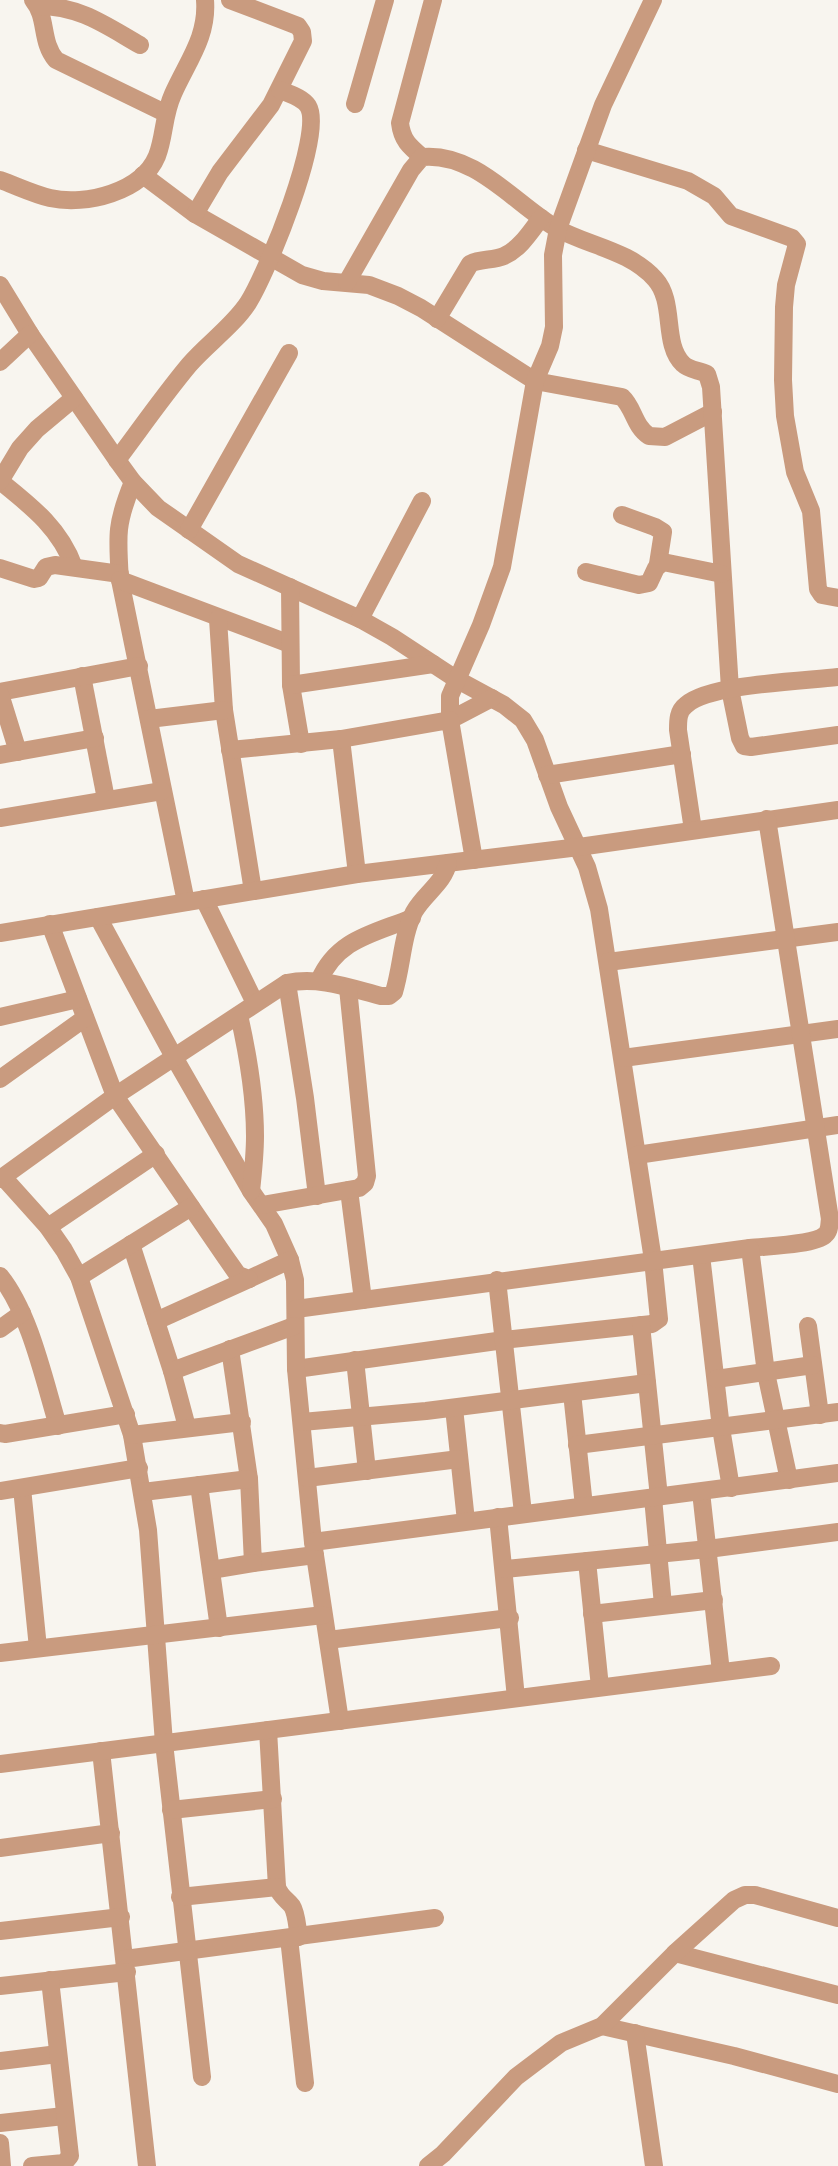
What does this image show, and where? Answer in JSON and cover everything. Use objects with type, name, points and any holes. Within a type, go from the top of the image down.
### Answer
[{"type":"street","points":[[0,180],[41,196],[65,200],[126,188],[143,175],[156,158],[162,140],[165,113],[198,46],[204,27],[205,0]]},
{"type":"street","points":[[195,214],[220,172],[280,90],[303,41],[298,26],[230,0]]},
{"type":"street","points":[[355,104],[385,0]]},
{"type":"street","points":[[433,0],[400,122],[402,136],[408,146],[422,157],[436,156],[471,168],[558,229],[610,249],[653,277],[661,287],[676,354],[682,364],[701,371],[710,379],[730,689],[740,738],[744,746],[751,747],[838,734]]},
{"type":"street","points":[[474,860],[450,720],[450,696],[502,568],[535,381],[550,346],[554,327],[553,255],[558,229],[603,105],[653,0]]},
{"type":"street","points":[[141,45],[80,12],[67,7],[36,3],[48,50],[56,60],[165,113]]},
{"type":"street","points":[[117,460],[189,365],[246,306],[270,257],[298,189],[308,140],[310,112],[302,99],[280,90]]},
{"type":"street","points":[[586,150],[688,181],[714,196],[731,216],[792,238],[797,244],[786,285],[784,307],[785,416],[795,472],[811,511],[818,589],[822,595],[838,598]]},
{"type":"street","points":[[347,282],[411,170],[422,157]]},
{"type":"street","points":[[143,175],[195,214],[302,275],[323,281],[369,285],[398,296],[535,381],[622,397],[627,401],[637,426],[649,436],[664,437],[712,412]]},
{"type":"street","points":[[437,319],[470,264],[505,256],[524,240],[541,218]]},
{"type":"street","points":[[0,285],[30,334],[117,460],[133,482],[158,508],[238,564],[360,619],[456,679],[505,705],[523,720],[535,740],[547,775],[579,847],[599,909],[638,1155],[659,1319],[652,1324],[504,1340],[296,1369]]},
{"type":"street","points":[[0,362],[30,334]]},
{"type":"street","points":[[189,530],[289,353]]},
{"type":"street","points":[[74,398],[37,429],[2,472],[60,537],[74,567]]},
{"type":"street","points":[[133,482],[120,514],[117,545],[120,577],[186,902]]},
{"type":"street","points":[[360,619],[422,501]]},
{"type":"street","points":[[586,572],[645,585],[652,580],[658,564],[663,532],[622,515]]},
{"type":"street","points":[[658,564],[669,563],[722,574]]},
{"type":"street","points":[[0,568],[34,579],[39,578],[51,565],[120,577],[218,619],[290,644]]},
{"type":"street","points":[[290,587],[291,685],[301,744]]},
{"type":"street","points":[[218,619],[224,710],[253,891]]},
{"type":"street","points":[[291,685],[433,664]]},
{"type":"street","points":[[95,738],[9,754],[0,693],[139,666]]},
{"type":"street","points":[[82,676],[106,799]]},
{"type":"street","points":[[693,830],[678,730],[679,715],[685,705],[699,697],[730,689],[838,677]]},
{"type":"street","points":[[230,750],[341,739],[450,720],[492,698]]},
{"type":"street","points":[[149,719],[224,710]]},
{"type":"street","points":[[341,739],[357,874]]},
{"type":"street","points":[[547,775],[682,754]]},
{"type":"street","points":[[0,818],[162,791]]},
{"type":"street","points":[[0,933],[357,874],[579,847],[838,810]]},
{"type":"street","points":[[172,1371],[230,1349],[295,1318],[363,1300],[824,1237],[834,1226],[815,1128],[767,819]]},
{"type":"street","points":[[202,2077],[164,1743],[143,1492],[132,1435],[79,1277],[65,1250],[48,1227],[2,1178],[115,1096],[286,984],[303,979],[389,996],[394,992],[412,918],[425,897],[445,874],[448,863]]},
{"type":"street","points":[[204,899],[256,1003]]},
{"type":"street","points":[[98,917],[174,1057],[279,1234],[290,1259],[295,1280],[296,1369],[314,1548],[340,1721]]},
{"type":"street","points":[[319,981],[326,964],[344,947],[412,918]]},
{"type":"street","points":[[50,924],[115,1096],[239,1275],[249,1279]]},
{"type":"street","points":[[608,962],[838,932]]},
{"type":"street","points":[[286,984],[305,1098],[317,1196]]},
{"type":"street","points":[[257,1198],[317,1196],[359,1188],[365,1183],[367,1176],[348,988]]},
{"type":"street","points":[[0,1017],[78,999]]},
{"type":"street","points":[[239,1015],[253,1093],[257,1198]]},
{"type":"street","points":[[0,1079],[85,1018]]},
{"type":"street","points":[[623,1058],[838,1030]]},
{"type":"street","points":[[638,1155],[838,1125]]},
{"type":"street","points":[[48,1227],[156,1154]]},
{"type":"street","points":[[349,1190],[363,1300]]},
{"type":"street","points":[[79,1277],[191,1207]]},
{"type":"street","points":[[131,1244],[187,1427]]},
{"type":"street","points":[[750,1248],[766,1373],[789,1480]]},
{"type":"street","points":[[701,1255],[721,1428],[731,1488]]},
{"type":"street","points":[[156,1321],[290,1259]]},
{"type":"street","points":[[0,1276],[10,1288],[22,1313],[58,1426]]},
{"type":"street","points":[[497,1280],[523,1513]]},
{"type":"street","points":[[0,1329],[22,1313]]},
{"type":"street","points":[[641,1325],[653,1437],[663,1605]]},
{"type":"street","points":[[577,1445],[829,1414],[813,1365],[808,1326]]},
{"type":"street","points":[[230,1349],[242,1422],[253,1563]]},
{"type":"street","points":[[355,1360],[367,1471]]},
{"type":"street","points":[[716,1379],[813,1365]]},
{"type":"street","points":[[302,1422],[454,1408],[647,1383]]},
{"type":"street","points":[[572,1393],[584,1506]]},
{"type":"street","points":[[454,1408],[466,1521]]},
{"type":"street","points":[[0,1433],[126,1414]]},
{"type":"street","points":[[132,1435],[242,1422]]},
{"type":"street","points":[[307,1478],[459,1459]]},
{"type":"street","points":[[0,1491],[139,1468]]},
{"type":"street","points":[[211,1570],[314,1548],[466,1521],[838,1473]]},
{"type":"street","points":[[143,1492],[248,1479]]},
{"type":"street","points":[[199,1485],[219,1628]]},
{"type":"street","points":[[22,1488],[38,1648]]},
{"type":"street","points":[[701,1492],[721,1672]]},
{"type":"street","points":[[498,1517],[516,1698]]},
{"type":"street","points":[[505,1569],[708,1549],[838,1532]]},
{"type":"street","points":[[587,1561],[600,1687]]},
{"type":"street","points":[[592,1614],[714,1600]]},
{"type":"street","points":[[0,1653],[323,1615]]},
{"type":"street","points":[[328,1640],[510,1618]]},
{"type":"street","points":[[0,1764],[771,1666]]},
{"type":"street","points":[[268,1730],[277,1887],[295,1913],[294,1937],[305,2083]]},
{"type":"street","points":[[101,1751],[147,2166]]},
{"type":"street","points":[[171,1810],[273,1799]]},
{"type":"street","points":[[0,1848],[111,1833]]},
{"type":"street","points":[[180,1897],[277,1887]]},
{"type":"street","points":[[428,2166],[443,2154],[516,2077],[561,2043],[602,2026],[734,1900],[745,1895],[755,1895],[838,1918]]},
{"type":"street","points":[[0,1930],[121,1917]]},
{"type":"street","points":[[0,1986],[50,1980],[186,1952],[435,1918]]},
{"type":"street","points":[[675,1954],[838,1995]]},
{"type":"street","points":[[32,2166],[65,2163],[70,2156],[50,1980]]},
{"type":"street","points":[[602,2026],[734,2056],[838,2084]]},
{"type":"street","points":[[635,2033],[654,2166]]},
{"type":"street","points":[[0,2061],[58,2054]]},
{"type":"street","points":[[0,2123],[64,2116]]},
{"type":"street","points":[[0,2143],[2,2166]]}]
